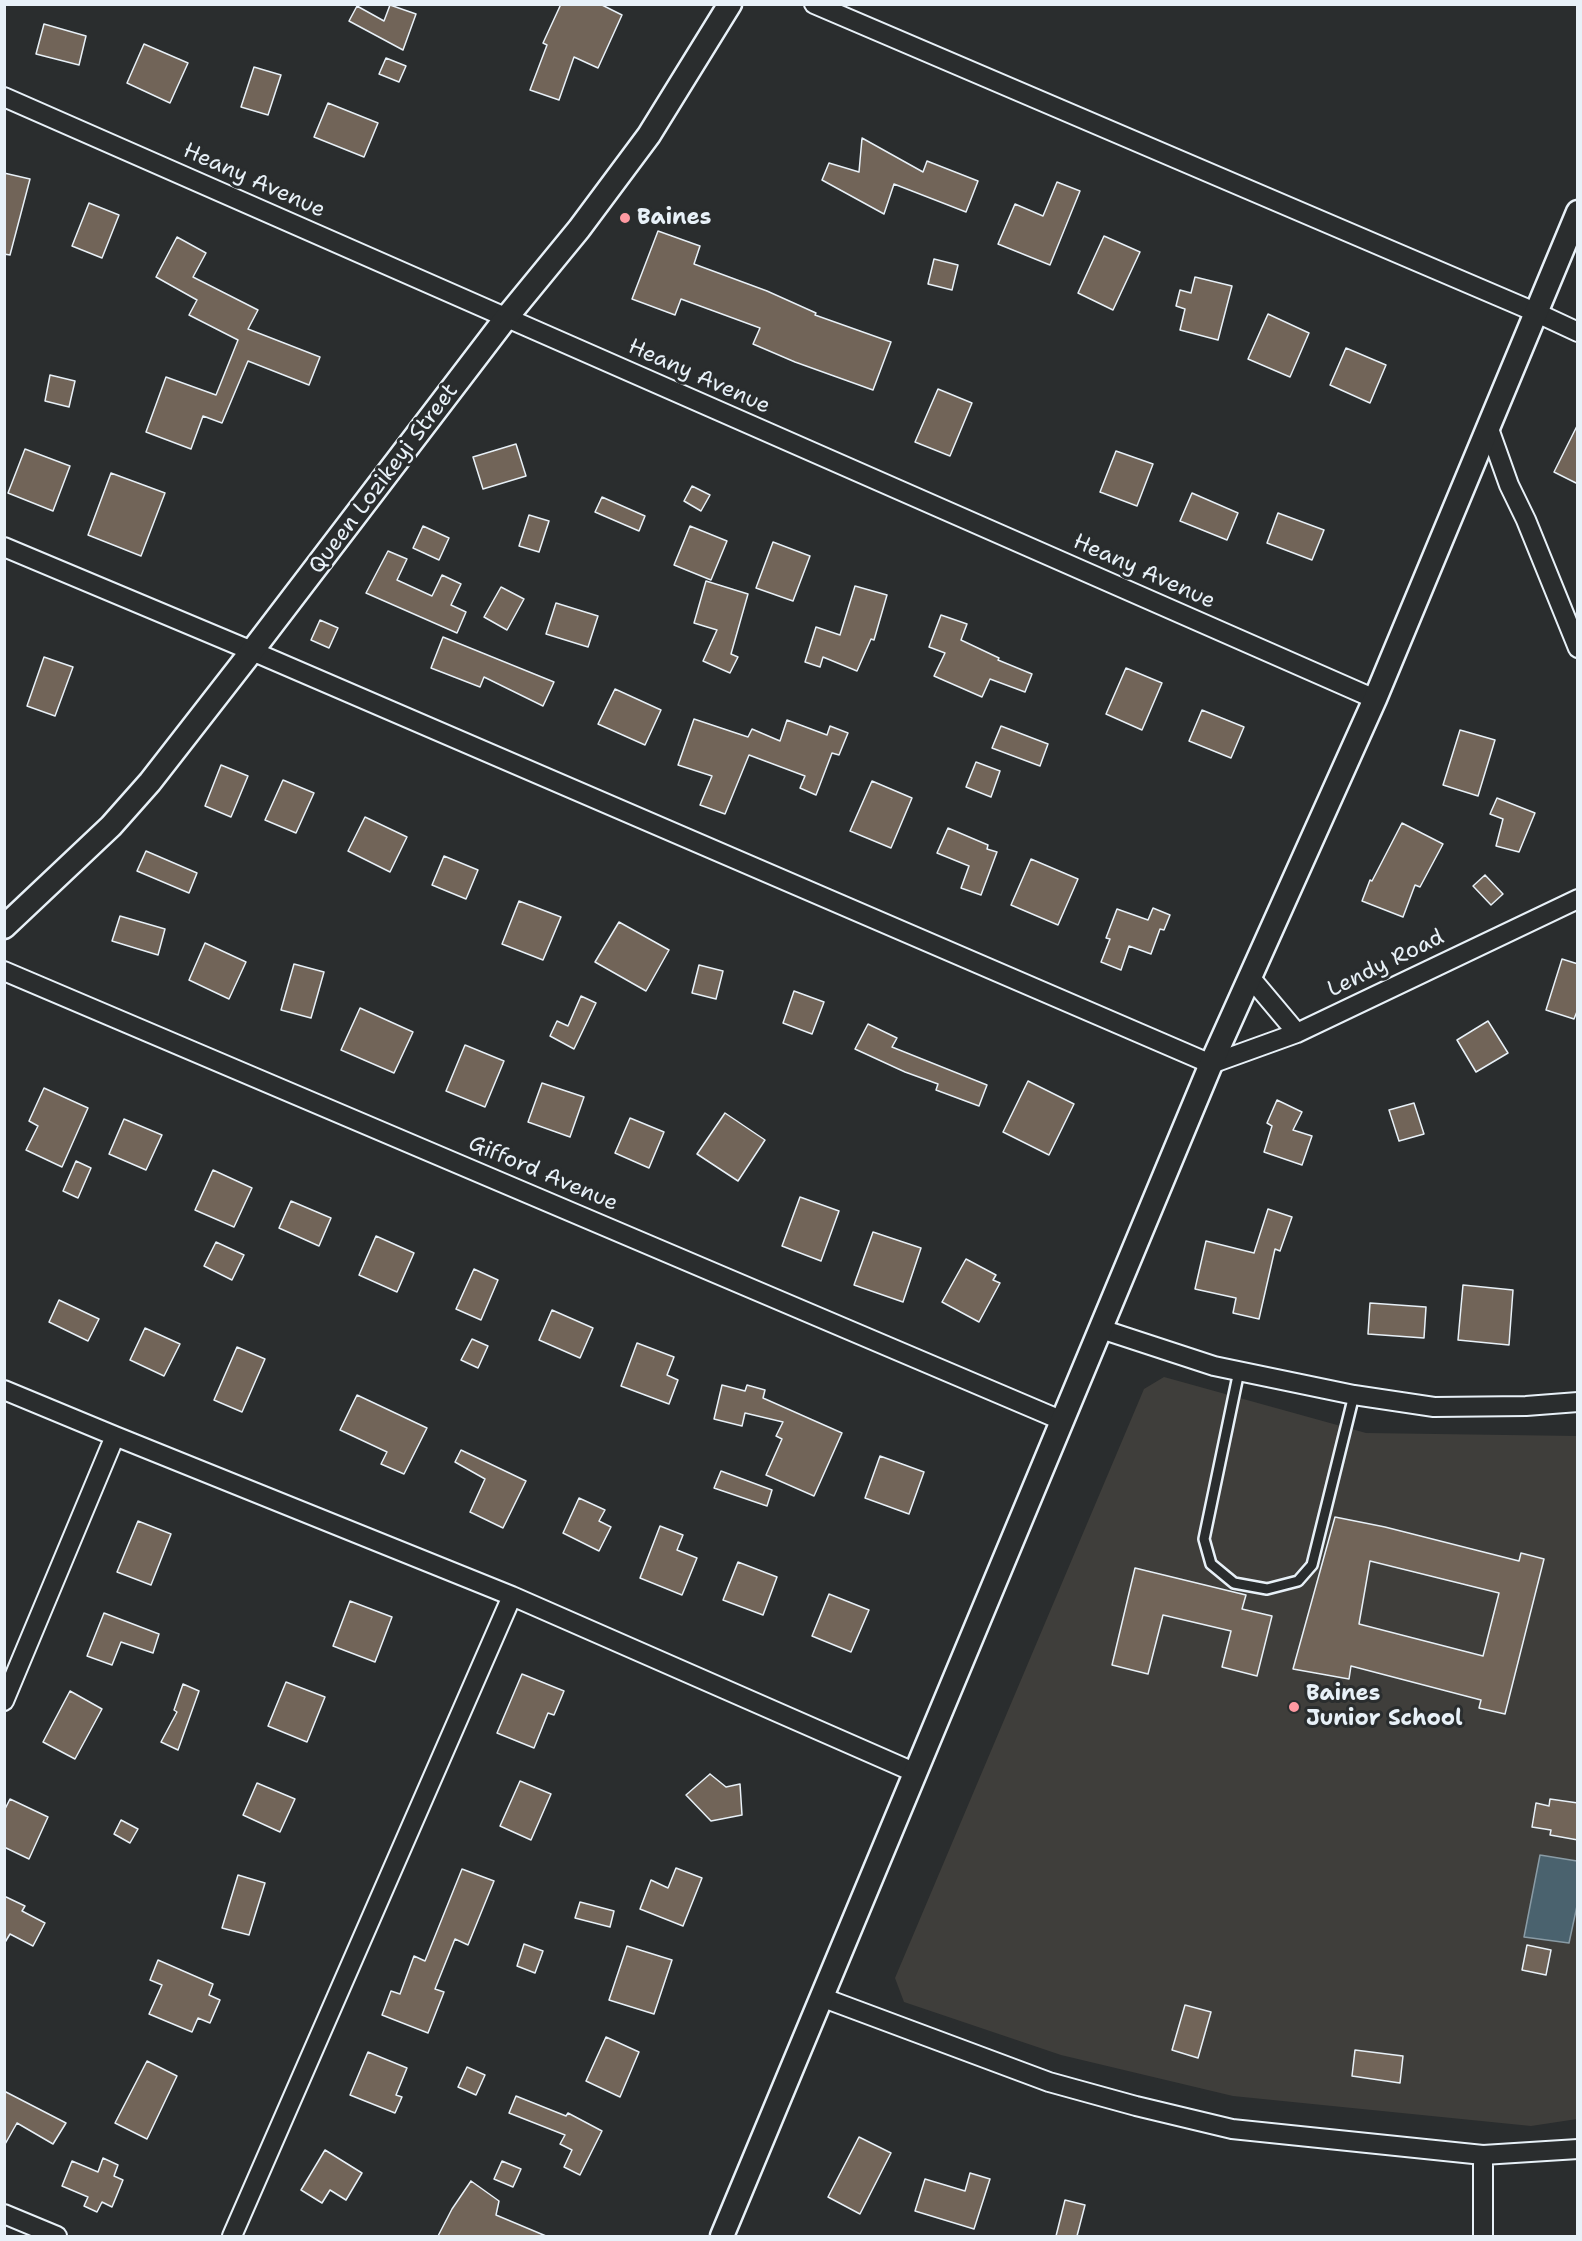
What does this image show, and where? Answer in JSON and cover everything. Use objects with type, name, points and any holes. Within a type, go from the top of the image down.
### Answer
[{"type":"street","name":"Queen Lozikeyi Street","points":[[4,927],[111,826],[150,782],[506,318],[579,230],[649,135],[730,4]]},
{"type":"street","points":[[813,4],[1578,332]]},
{"type":"street","name":"Heany Avenue","points":[[4,97],[1375,699]]},
{"type":"street","points":[[722,2236],[1211,1064],[1375,699],[1578,212]]},
{"type":"street","points":[[1488,426],[1509,485],[1526,520],[1578,648]]},
{"type":"street","points":[[4,547],[252,651],[1211,1064]]},
{"type":"street","name":"Lendy Road","points":[[1211,1064],[1297,1033],[1578,899]]},
{"type":"street","name":"Gifford Avenue","points":[[4,971],[1063,1421]]},
{"type":"street","points":[[1250,977],[1297,1033]]},
{"type":"street","points":[[1101,1329],[1214,1366],[1354,1395],[1434,1407],[1526,1406],[1578,1402]]},
{"type":"street","points":[[4,1390],[512,1596],[916,1773]]},
{"type":"street","points":[[4,1701],[115,1436]]},
{"type":"street","points":[[232,2236],[512,1596]]},
{"type":"street","points":[[821,1997],[1049,2082],[1232,2129],[1483,2155],[1578,2149]]},
{"type":"street","points":[[1483,2155],[1483,2236]]},
{"type":"street","points":[[4,2214],[57,2236]]},
{"type":"lane","points":[[1239,1371],[1204,1539],[1211,1564],[1234,1583],[1267,1589],[1298,1581],[1312,1565],[1354,1395]]},
{"type":"shaded area","name":"Baines Junior School","points":[[1164,1377],[1366,1433],[1577,1436],[1577,2119],[1531,2126],[1233,2096],[1061,2055],[904,2002],[895,1978],[1144,1389]]},
{"type":"water","points":[[1540,1855],[1577,1861],[1577,1906],[1569,1943],[1524,1937]]},
{"type":"building","points":[[561,4],[600,4],[622,15],[598,68],[574,57],[559,100],[530,90],[547,45],[543,43]]},
{"type":"building","points":[[390,5],[416,14],[403,50],[349,21],[357,6],[384,21]]},
{"type":"building","points":[[44,24],[86,36],[79,65],[36,54]]},
{"type":"building","points":[[144,44],[188,63],[170,103],[127,83]]},
{"type":"building","points":[[386,58],[406,66],[399,82],[379,74]]},
{"type":"building","points":[[254,67],[281,75],[268,115],[241,107]]},
{"type":"building","points":[[328,103],[378,123],[364,157],[314,137]]},
{"type":"building","points":[[862,138],[923,172],[927,161],[978,181],[966,212],[894,184],[884,214],[822,180],[829,163],[859,172]]},
{"type":"building","points":[[4,173],[30,179],[10,255],[4,254]]},
{"type":"building","points":[[1057,182],[1080,191],[1050,265],[998,244],[1015,204],[1043,216]]},
{"type":"building","points":[[89,203],[119,215],[102,258],[72,246]]},
{"type":"building","points":[[658,231],[700,246],[694,264],[767,291],[816,313],[815,315],[891,342],[873,390],[753,344],[760,328],[681,299],[675,315],[632,299]]},
{"type":"building","points":[[1104,236],[1140,252],[1113,310],[1078,293]]},
{"type":"building","points":[[177,237],[206,253],[193,277],[258,310],[248,329],[320,357],[309,385],[248,361],[222,423],[203,416],[191,449],[146,432],[166,377],[216,395],[238,340],[189,315],[197,300],[156,277]]},
{"type":"building","points":[[934,259],[958,265],[952,290],[928,284]]},
{"type":"building","points":[[1195,277],[1232,286],[1218,340],[1180,330],[1185,309],[1176,306],[1180,290],[1191,293]]},
{"type":"building","points":[[1268,314],[1309,333],[1290,377],[1248,359]]},
{"type":"building","points":[[1346,348],[1386,365],[1370,403],[1330,385]]},
{"type":"building","points":[[50,375],[75,381],[69,407],[45,401]]},
{"type":"building","points":[[938,389],[972,403],[950,456],[915,442]]},
{"type":"building","points":[[1578,424],[1578,484],[1554,472]]},
{"type":"building","points":[[516,444],[526,476],[483,489],[473,457]]},
{"type":"building","points":[[25,449],[70,466],[53,511],[8,493]]},
{"type":"building","points":[[1116,451],[1153,464],[1137,506],[1100,492]]},
{"type":"building","points":[[111,473],[165,493],[141,556],[88,535]]},
{"type":"building","points":[[692,486],[710,495],[701,511],[684,501]]},
{"type":"building","points":[[1192,493],[1238,513],[1227,540],[1180,521]]},
{"type":"building","points":[[602,497],[645,516],[639,531],[595,512]]},
{"type":"building","points":[[1278,513],[1324,530],[1312,560],[1267,543]]},
{"type":"building","points":[[529,515],[549,521],[539,552],[519,546]]},
{"type":"building","points":[[423,526],[449,538],[439,560],[413,548]]},
{"type":"building","points":[[690,526],[727,541],[711,580],[674,565]]},
{"type":"building","points":[[773,542],[810,556],[793,601],[756,588]]},
{"type":"building","points":[[388,551],[407,559],[397,580],[432,596],[442,575],[461,584],[451,605],[466,612],[457,633],[366,593]]},
{"type":"building","points":[[706,581],[748,594],[731,654],[738,657],[730,673],[703,661],[717,630],[694,623]]},
{"type":"building","points":[[855,586],[887,595],[874,640],[871,639],[857,671],[823,657],[820,667],[805,662],[816,627],[840,635]]},
{"type":"building","points":[[501,587],[524,599],[507,630],[484,617]]},
{"type":"building","points":[[556,603],[598,616],[588,647],[546,634]]},
{"type":"building","points":[[941,615],[967,624],[961,640],[999,658],[998,660],[1032,674],[1025,692],[990,679],[982,697],[934,676],[945,653],[929,647]]},
{"type":"building","points":[[320,620],[338,628],[329,648],[311,640]]},
{"type":"building","points":[[443,637],[554,682],[543,706],[484,677],[480,687],[431,668]]},
{"type":"building","points":[[44,657],[73,667],[55,716],[27,706]]},
{"type":"building","points":[[1126,668],[1162,683],[1142,730],[1106,714]]},
{"type":"building","points":[[615,689],[661,710],[645,745],[598,724]]},
{"type":"building","points":[[1202,710],[1244,727],[1231,758],[1189,741]]},
{"type":"building","points":[[694,719],[748,737],[752,729],[780,741],[787,720],[827,735],[830,726],[848,733],[839,755],[832,753],[816,795],[800,788],[805,776],[749,755],[725,814],[700,805],[712,776],[678,765]]},
{"type":"building","points":[[1001,726],[1048,744],[1040,766],[992,748]]},
{"type":"building","points":[[1460,730],[1495,740],[1478,796],[1443,785]]},
{"type":"building","points":[[976,762],[1000,771],[991,797],[966,787]]},
{"type":"building","points":[[221,765],[248,776],[231,817],[205,806]]},
{"type":"building","points":[[283,780],[314,793],[296,833],[265,820]]},
{"type":"building","points":[[872,781],[912,798],[891,848],[850,831]]},
{"type":"building","points":[[1497,798],[1535,813],[1519,852],[1496,846],[1503,819],[1490,814]]},
{"type":"building","points":[[365,817],[407,837],[390,872],[348,851]]},
{"type":"building","points":[[1402,823],[1443,844],[1420,887],[1415,885],[1403,917],[1362,901],[1370,880],[1372,881]]},
{"type":"building","points":[[948,828],[988,845],[987,849],[997,852],[981,895],[961,888],[969,866],[937,853]]},
{"type":"building","points":[[146,851],[197,873],[189,893],[137,871]]},
{"type":"building","points":[[444,856],[478,870],[466,899],[432,885]]},
{"type":"building","points":[[1031,859],[1078,879],[1058,925],[1011,905]]},
{"type":"building","points":[[1485,875],[1503,894],[1491,905],[1473,886]]},
{"type":"building","points":[[519,901],[561,917],[543,960],[502,944]]},
{"type":"building","points":[[1153,908],[1170,915],[1164,930],[1160,929],[1151,954],[1129,946],[1121,970],[1101,962],[1110,939],[1106,938],[1117,909],[1148,920]]},
{"type":"building","points":[[120,916],[165,929],[158,955],[112,941]]},
{"type":"building","points":[[619,922],[669,950],[646,991],[595,962]]},
{"type":"building","points":[[205,943],[246,962],[229,999],[189,980]]},
{"type":"building","points":[[1562,959],[1578,964],[1578,1009],[1574,1019],[1546,1010]]},
{"type":"building","points":[[294,964],[324,972],[311,1018],[281,1010]]},
{"type":"building","points":[[699,965],[723,971],[716,999],[692,993]]},
{"type":"building","points":[[794,991],[824,1002],[812,1034],[783,1023]]},
{"type":"building","points":[[581,996],[596,1003],[574,1049],[550,1036],[557,1021],[568,1026]]},
{"type":"building","points":[[360,1008],[413,1032],[394,1073],[341,1050]]},
{"type":"building","points":[[1488,1021],[1508,1053],[1476,1072],[1457,1040]]},
{"type":"building","points":[[868,1024],[897,1038],[892,1047],[987,1085],[979,1106],[936,1090],[938,1084],[855,1049]]},
{"type":"building","points":[[465,1045],[504,1061],[485,1107],[446,1091]]},
{"type":"building","points":[[1028,1081],[1074,1104],[1049,1155],[1003,1132]]},
{"type":"building","points":[[542,1083],[584,1097],[570,1137],[528,1122]]},
{"type":"building","points":[[44,1088],[88,1108],[62,1167],[26,1150],[38,1126],[29,1121]]},
{"type":"building","points":[[1277,1100],[1302,1112],[1293,1130],[1312,1136],[1302,1165],[1264,1152],[1272,1126],[1267,1123]]},
{"type":"building","points":[[1414,1103],[1424,1134],[1399,1141],[1389,1110]]},
{"type":"building","points":[[725,1113],[765,1140],[738,1181],[697,1154]]},
{"type":"building","points":[[630,1118],[664,1132],[649,1168],[615,1153]]},
{"type":"building","points":[[124,1119],[162,1135],[146,1170],[109,1154]]},
{"type":"building","points":[[76,1161],[91,1168],[78,1198],[63,1191]]},
{"type":"building","points":[[213,1170],[252,1188],[234,1227],[195,1210]]},
{"type":"building","points":[[800,1197],[839,1211],[821,1261],[782,1246]]},
{"type":"building","points":[[291,1201],[331,1218],[319,1246],[279,1228]]},
{"type":"building","points":[[1268,1209],[1292,1217],[1280,1251],[1275,1249],[1259,1319],[1233,1313],[1236,1298],[1195,1289],[1206,1241],[1254,1253]]},
{"type":"building","points":[[873,1232],[921,1248],[903,1302],[854,1285]]},
{"type":"building","points":[[376,1236],[414,1253],[397,1292],[359,1275]]},
{"type":"building","points":[[216,1242],[244,1255],[232,1280],[204,1266]]},
{"type":"building","points":[[966,1259],[996,1275],[993,1280],[1000,1283],[979,1322],[942,1302]]},
{"type":"building","points":[[474,1269],[498,1280],[481,1320],[456,1309]]},
{"type":"building","points":[[1463,1285],[1513,1290],[1509,1345],[1458,1340]]},
{"type":"building","points":[[59,1300],[99,1319],[88,1341],[49,1322]]},
{"type":"building","points":[[1370,1303],[1426,1307],[1424,1338],[1368,1334]]},
{"type":"building","points":[[552,1310],[593,1328],[580,1358],[539,1340]]},
{"type":"building","points":[[145,1328],[180,1344],[164,1376],[130,1360]]},
{"type":"building","points":[[472,1339],[488,1346],[478,1368],[461,1360]]},
{"type":"building","points":[[637,1343],[674,1357],[667,1375],[678,1380],[669,1404],[621,1386]]},
{"type":"building","points":[[237,1347],[265,1359],[242,1412],[214,1400]]},
{"type":"building","points":[[722,1385],[745,1391],[747,1385],[765,1390],[763,1398],[842,1433],[814,1496],[766,1475],[782,1439],[776,1436],[783,1422],[745,1413],[742,1426],[714,1419]]},
{"type":"building","points":[[357,1395],[427,1428],[404,1474],[381,1464],[387,1452],[340,1430]]},
{"type":"building","points":[[461,1450],[526,1481],[503,1528],[470,1512],[485,1479],[455,1462]]},
{"type":"building","points":[[880,1456],[924,1472],[909,1514],[865,1498]]},
{"type":"building","points":[[721,1471],[772,1490],[767,1506],[714,1488]]},
{"type":"building","points":[[579,1498],[605,1510],[599,1521],[611,1527],[599,1551],[563,1533]]},
{"type":"building","points":[[1335,1517],[1385,1527],[1519,1561],[1521,1553],[1544,1559],[1505,1714],[1479,1708],[1481,1700],[1351,1666],[1349,1679],[1293,1669]],"holes":[[[1370,1561],[1499,1593],[1483,1656],[1359,1624]]]},
{"type":"building","points":[[138,1521],[171,1534],[151,1585],[117,1572]]},
{"type":"building","points":[[660,1526],[683,1535],[677,1550],[697,1558],[682,1595],[640,1578]]},
{"type":"building","points":[[738,1562],[777,1577],[763,1615],[723,1600]]},
{"type":"building","points":[[1135,1568],[1246,1595],[1242,1609],[1272,1616],[1257,1676],[1222,1667],[1231,1631],[1163,1615],[1148,1674],[1112,1665]]},
{"type":"building","points":[[829,1594],[869,1610],[851,1652],[812,1636]]},
{"type":"building","points":[[350,1601],[392,1617],[375,1662],[333,1646]]},
{"type":"building","points":[[104,1613],[159,1634],[153,1653],[121,1642],[112,1665],[87,1656]]},
{"type":"building","points":[[522,1674],[564,1691],[554,1715],[548,1713],[534,1748],[497,1733]]},
{"type":"building","points":[[286,1682],[325,1697],[307,1742],[268,1726]]},
{"type":"building","points":[[183,1684],[199,1691],[178,1750],[161,1742],[177,1712],[174,1710]]},
{"type":"building","points":[[70,1691],[102,1709],[75,1759],[43,1742]]},
{"type":"building","points":[[710,1774],[726,1787],[740,1784],[742,1815],[711,1821],[686,1795]]},
{"type":"building","points":[[520,1781],[551,1794],[531,1840],[500,1826]]},
{"type":"building","points":[[257,1783],[295,1799],[280,1832],[243,1815]]},
{"type":"building","points":[[10,1799],[48,1817],[29,1859],[4,1847],[4,1811]]},
{"type":"building","points":[[1550,1799],[1578,1803],[1578,1840],[1550,1835],[1551,1830],[1532,1827],[1536,1803],[1549,1806]]},
{"type":"building","points":[[121,1820],[138,1829],[130,1843],[114,1834]]},
{"type":"building","points":[[676,1868],[702,1878],[683,1926],[640,1909],[651,1880],[668,1888]]},
{"type":"building","points":[[462,1869],[494,1881],[468,1945],[455,1939],[435,1989],[444,1992],[428,2033],[382,2015],[391,1991],[400,1994],[414,1956],[425,1961]]},
{"type":"building","points":[[238,1875],[265,1883],[249,1935],[222,1928]]},
{"type":"building","points":[[4,1896],[25,1906],[22,1911],[45,1923],[33,1946],[10,1934],[4,1944]]},
{"type":"building","points":[[580,1902],[614,1911],[610,1927],[575,1918]]},
{"type":"building","points":[[524,1944],[543,1951],[535,1973],[517,1966]]},
{"type":"building","points":[[1527,1945],[1551,1950],[1546,1975],[1522,1970]]},
{"type":"building","points":[[627,1946],[672,1960],[654,2014],[609,2000]]},
{"type":"building","points":[[158,1960],[213,1984],[209,1995],[220,2000],[210,2023],[198,2018],[192,2032],[149,2014],[162,1985],[150,1980]]},
{"type":"building","points":[[1185,2005],[1211,2012],[1198,2058],[1172,2050]]},
{"type":"building","points":[[606,2037],[639,2052],[620,2097],[586,2081]]},
{"type":"building","points":[[1355,2050],[1403,2056],[1400,2083],[1352,2076]]},
{"type":"building","points":[[368,2052],[407,2068],[396,2095],[402,2097],[395,2113],[350,2095]]},
{"type":"building","points":[[147,2061],[177,2076],[147,2139],[115,2123]]},
{"type":"building","points":[[467,2067],[485,2075],[476,2095],[458,2087]]},
{"type":"building","points":[[4,2091],[66,2123],[53,2144],[17,2123],[4,2146]]},
{"type":"building","points":[[516,2096],[566,2116],[568,2113],[602,2131],[580,2175],[564,2167],[572,2150],[560,2144],[565,2135],[509,2113]]},
{"type":"building","points":[[859,2137],[891,2153],[860,2214],[828,2197]]},
{"type":"building","points":[[325,2150],[362,2173],[346,2200],[330,2190],[322,2203],[301,2190]]},
{"type":"building","points":[[103,2158],[118,2165],[114,2176],[123,2180],[112,2207],[102,2202],[97,2212],[84,2206],[88,2197],[62,2186],[72,2161],[98,2172]]},
{"type":"building","points":[[502,2161],[521,2169],[513,2187],[494,2179]]},
{"type":"building","points":[[970,2173],[990,2179],[974,2229],[915,2211],[925,2179],[965,2191]]},
{"type":"building","points":[[471,2181],[499,2201],[496,2215],[546,2236],[438,2236],[452,2209]]},
{"type":"building","points":[[1065,2200],[1085,2205],[1077,2236],[1056,2236]]},
{"type":"place","name":"Baines","points":[[625,218]]},
{"type":"place","name":"Baines Junior School","points":[[1294,1707]]}]
